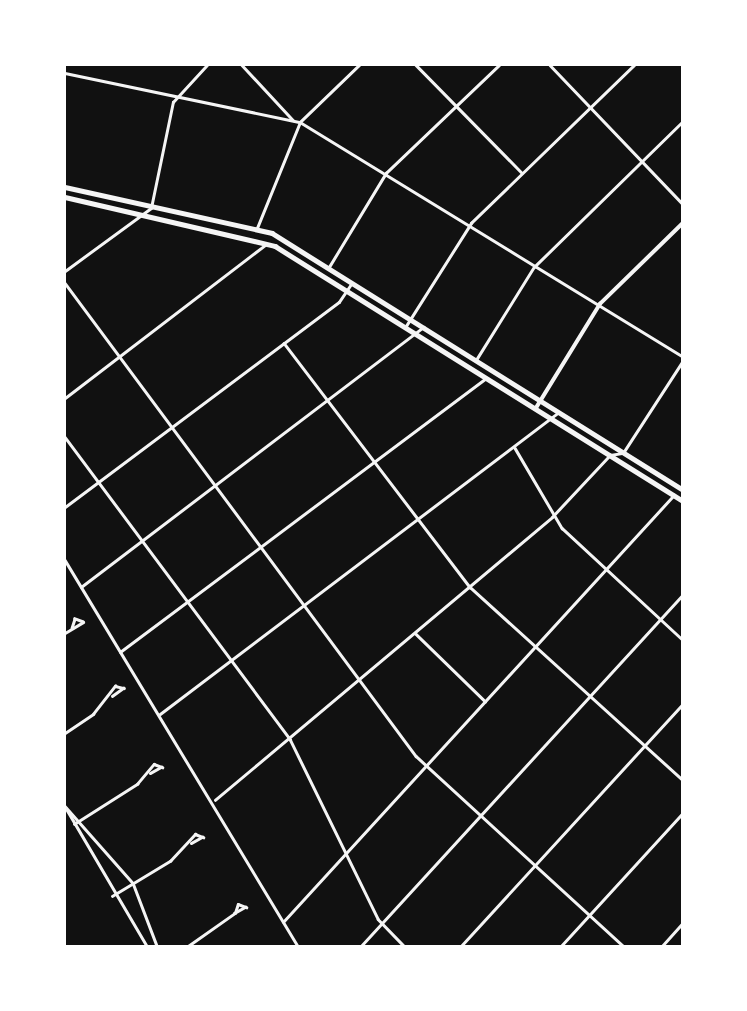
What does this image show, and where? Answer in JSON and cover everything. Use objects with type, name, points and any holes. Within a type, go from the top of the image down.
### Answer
[{"type":"main road","points":[[65,187],[257,228],[329,267],[682,489]]},
{"type":"main road","points":[[65,197],[268,243],[406,326],[682,500]]},
{"type":"street","points":[[65,271],[145,214],[152,205],[175,96],[208,65]]},
{"type":"street","points":[[242,65],[293,120]]},
{"type":"street","points":[[257,228],[300,122],[359,65]]},
{"type":"street","points":[[416,65],[522,173]]},
{"type":"street","points":[[329,267],[386,173],[499,65]]},
{"type":"street","points":[[550,65],[682,203]]},
{"type":"street","points":[[406,326],[468,226],[634,65]]},
{"type":"street","points":[[65,74],[300,122],[682,356]]},
{"type":"street","points":[[476,360],[534,267],[682,121]]},
{"type":"street","points":[[536,408],[600,304],[682,224]]},
{"type":"street","points":[[65,398],[268,243]]},
{"type":"street","points":[[65,507],[284,343],[348,290],[352,282]]},
{"type":"street","points":[[65,283],[306,605],[358,681],[426,766],[624,946]]},
{"type":"street","points":[[81,587],[331,403],[418,334],[423,327]]},
{"type":"street","points":[[284,343],[470,587],[682,779]]},
{"type":"street","points":[[215,800],[290,740],[552,517],[610,455],[623,453],[682,362]]},
{"type":"street","points":[[120,652],[487,377]]},
{"type":"street","points":[[160,714],[515,448],[559,412]]},
{"type":"street","points":[[65,437],[290,740],[381,925],[404,946]]},
{"type":"street","points":[[515,448],[552,517],[682,639]]},
{"type":"street","points":[[283,922],[674,495]]},
{"type":"street","points":[[65,560],[120,652],[215,800],[299,946]]},
{"type":"street","points":[[361,946],[682,596]]},
{"type":"street","points":[[65,633],[72,628]]},
{"type":"street","points":[[415,633],[485,701]]},
{"type":"street","points":[[65,733],[113,696]]},
{"type":"street","points":[[461,946],[682,705]]},
{"type":"street","points":[[74,824],[151,773]]},
{"type":"street","points":[[65,806],[133,883],[157,946]]},
{"type":"street","points":[[65,806],[112,896],[146,946]]},
{"type":"street","points":[[561,946],[682,814]]},
{"type":"street","points":[[112,896],[192,843]]},
{"type":"street","points":[[188,946],[235,913]]},
{"type":"street","points":[[662,946],[682,924]]}]
